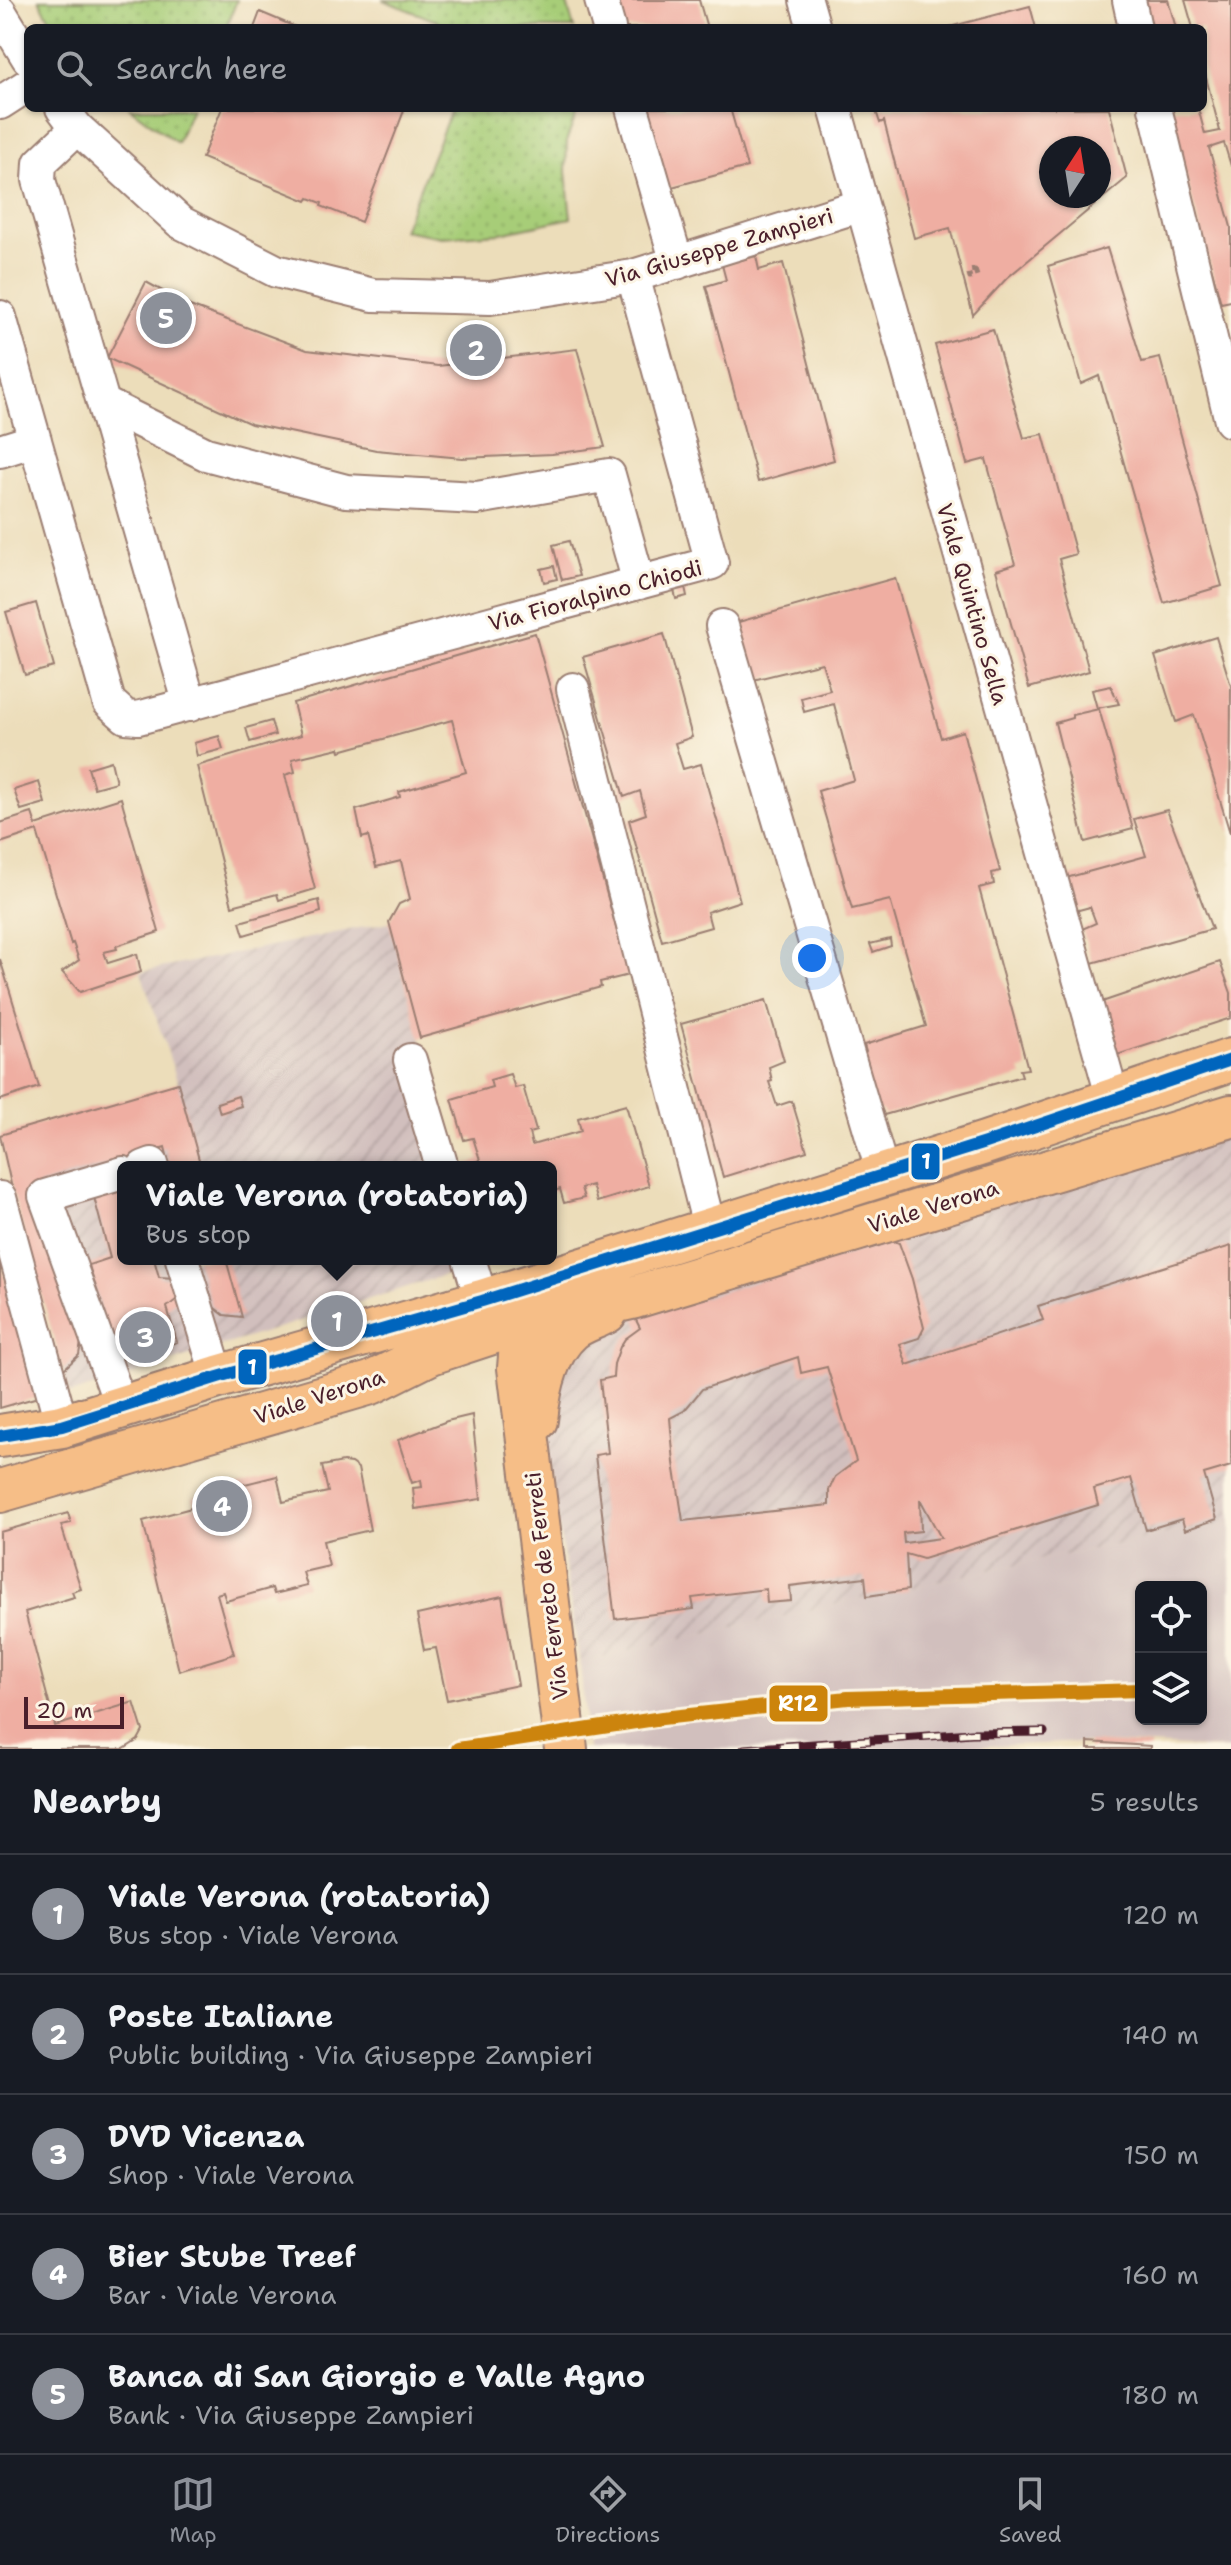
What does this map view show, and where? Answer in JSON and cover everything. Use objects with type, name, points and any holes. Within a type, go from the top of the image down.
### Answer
[{"type":"main road","name":"Viale Verona","points":[[0,1436],[62,1426],[218,1377],[482,1301],[1231,1060]]},
{"type":"main road","name":"Viale Verona","points":[[0,1491],[371,1383],[431,1353],[522,1323],[635,1297],[1231,1116]]},
{"type":"main road","name":"Via Ferreto de Ferreti","points":[[566,1749],[519,1368],[522,1323],[524,1308],[539,1293],[623,1257]]},
{"type":"main road","name":"Viale Verona","points":[[528,1442],[541,1384],[554,1353],[571,1330],[635,1297]]},
{"type":"main road","name":"Via Ferreto de Ferreti","points":[[371,1383],[427,1375],[464,1365],[486,1366],[508,1383],[528,1442]]},
{"type":"street","points":[[601,0],[608,24]]},
{"type":"street","points":[[806,0],[813,24]]},
{"type":"street","points":[[1129,0],[1134,24]]},
{"type":"street","points":[[0,12],[24,51]]},
{"type":"street","points":[[0,103],[24,88]]},
{"type":"street","points":[[633,112],[677,263]]},
{"type":"street","name":"Viale Quintino Sella","points":[[836,112],[1113,1099]]},
{"type":"street","points":[[1156,112],[1231,421]]},
{"type":"street","points":[[70,118],[40,163],[39,180],[190,705]]},
{"type":"street","name":"Via Giuseppe Zampieri","points":[[70,118],[180,222],[276,271],[373,295],[490,298],[633,276],[862,205]]},
{"type":"street","name":"Via Fioralpino Chiodi","points":[[0,317],[109,702],[126,717],[138,718],[712,563],[633,276]]},
{"type":"street","points":[[105,404],[206,454],[346,491],[477,498],[609,475],[639,583]]},
{"type":"street","points":[[0,451],[35,440]]},
{"type":"street","points":[[722,626],[883,1174]]},
{"type":"street","points":[[573,689],[710,1230]]},
{"type":"street","points":[[410,1060],[440,1161]]},
{"type":"street","points":[[117,1175],[45,1196],[121,1406]]},
{"type":"street","points":[[0,1198],[62,1426]]},
{"type":"street","points":[[184,1265],[218,1377]]},
{"type":"street","points":[[471,1265],[482,1301]]},
{"type":"shaded area","points":[[389,922],[420,1038],[459,1161],[117,1161],[117,1265],[476,1265],[70,1394],[13,1193],[0,1135],[178,1083],[141,972]]},
{"type":"shaded area","points":[[1231,1125],[1231,1524],[1004,1567],[580,1662],[537,1385],[550,1340]]},
{"type":"shaded area","points":[[1231,1524],[1231,1749],[1088,1742],[911,1749],[588,1749],[580,1662],[1004,1567]]},
{"type":"green space","points":[[39,0],[237,0],[228,24],[53,24]]},
{"type":"green space","points":[[383,0],[566,0],[573,24],[444,24]]},
{"type":"green space","points":[[135,112],[190,112],[177,143]]},
{"type":"green space","points":[[450,112],[577,112],[567,139],[566,172],[571,218],[500,233],[442,237],[403,230]]},
{"type":"building","points":[[612,0],[699,0],[706,24],[619,24]]},
{"type":"building","points":[[1137,0],[1168,0],[1175,24],[1144,24]]},
{"type":"building","points":[[1185,0],[1231,0],[1231,166],[1224,143],[1209,148],[1231,227],[1231,301],[1221,303],[1168,112],[1199,112],[1205,134],[1220,131],[1207,81],[1207,24],[1192,24]]},
{"type":"building","points":[[1030,6],[1035,24],[961,24]]},
{"type":"building","points":[[260,12],[288,24],[256,24]]},
{"type":"building","points":[[220,112],[403,112],[361,222],[321,206],[322,203],[309,198],[307,201],[202,158]]},
{"type":"building","points":[[645,112],[731,112],[747,167],[668,188]]},
{"type":"building","points":[[876,112],[1110,112],[1127,178],[1111,191],[1111,136],[1039,136],[1039,208],[1091,208],[1007,278],[973,315],[950,228],[914,238],[884,121],[880,123]]},
{"type":"building","points":[[1107,248],[1142,362],[1160,358],[1222,586],[1164,603],[1099,376],[1081,384],[1048,266]]},
{"type":"building","points":[[756,256],[759,270],[783,263],[834,460],[758,482],[706,286],[726,280],[722,265]]},
{"type":"building","points":[[146,282],[190,306],[307,350],[438,366],[577,349],[605,447],[552,454],[462,458],[376,450],[251,424],[107,358]]},
{"type":"building","points":[[993,329],[1024,438],[1043,434],[1076,554],[1059,559],[1089,671],[1029,688],[996,570],[1015,564],[986,459],[967,464],[935,345]]},
{"type":"building","points":[[569,541],[579,576],[562,580],[553,545]]},
{"type":"building","points":[[554,566],[557,579],[544,582],[541,569]]},
{"type":"building","points":[[895,578],[941,738],[963,731],[1000,871],[992,873],[994,884],[979,888],[1028,1069],[1020,1070],[1022,1076],[884,1115],[882,1110],[872,1112],[856,1056],[866,1052],[864,1045],[926,1026],[890,900],[852,909],[818,791],[854,780],[834,704],[804,712],[801,698],[830,690],[822,663],[749,681],[735,623]]},
{"type":"building","points":[[685,587],[687,596],[676,599],[674,589]]},
{"type":"building","points":[[36,603],[54,667],[25,675],[6,612]]},
{"type":"building","points":[[535,633],[629,975],[600,982],[601,987],[420,1038],[389,922],[399,904],[410,899],[401,861],[376,867],[368,836],[362,838],[356,810],[400,797],[399,792],[466,772],[452,720],[340,751],[339,748],[292,759],[295,772],[285,775],[315,889],[279,900],[277,894],[232,906],[197,766],[301,735],[293,703]]},
{"type":"building","points":[[664,634],[692,737],[675,743],[683,769],[701,764],[740,901],[707,912],[711,927],[662,941],[629,820],[646,814],[640,791],[624,797],[583,657]]},
{"type":"building","points":[[1216,637],[1231,686],[1230,833],[1194,715],[1176,722],[1155,656]]},
{"type":"building","points":[[1111,686],[1119,704],[1097,708],[1092,690]]},
{"type":"building","points":[[1099,709],[1133,829],[1085,842],[1055,723],[1072,718],[1072,715]]},
{"type":"building","points":[[271,721],[275,735],[250,742],[246,728]]},
{"type":"building","points":[[219,736],[223,749],[197,756],[194,743]]},
{"type":"building","points":[[111,761],[116,782],[94,788],[88,768]]},
{"type":"building","points":[[39,782],[45,803],[21,810],[14,790]]},
{"type":"building","points":[[121,798],[159,932],[104,952],[108,963],[137,954],[141,972],[80,992],[62,972],[79,960],[71,944],[37,831],[0,843],[0,823],[32,813],[36,825]]},
{"type":"building","points":[[1167,810],[1212,929],[1092,963],[1082,929],[1096,923],[1090,907],[1075,911],[1066,878],[1146,856],[1134,819]]},
{"type":"building","points":[[319,900],[321,912],[244,935],[240,922]]},
{"type":"building","points":[[890,939],[891,946],[873,952],[870,944]]},
{"type":"building","points":[[0,959],[39,1087],[0,1100]]},
{"type":"building","points":[[1220,962],[1231,993],[1231,1018],[1114,1056],[1099,1003]]},
{"type":"building","points":[[766,1000],[784,1061],[769,1067],[772,1081],[769,1082],[777,1106],[792,1101],[807,1151],[723,1177],[681,1024]]},
{"type":"building","points":[[510,1074],[515,1088],[523,1086],[536,1131],[529,1133],[532,1145],[581,1131],[578,1118],[626,1105],[649,1186],[597,1202],[592,1185],[581,1188],[584,1198],[564,1203],[560,1189],[557,1190],[557,1161],[477,1161],[480,1160],[473,1138],[464,1140],[452,1099],[492,1087],[490,1080]]},
{"type":"building","points":[[178,1083],[199,1161],[168,1161],[165,1147],[38,1185],[81,1342],[79,1355],[63,1370],[13,1193],[0,1135]]},
{"type":"building","points":[[238,1096],[241,1106],[220,1113],[217,1103]]},
{"type":"building","points":[[117,1179],[117,1265],[156,1265],[159,1277],[174,1278],[181,1296],[167,1307],[177,1342],[115,1361],[89,1265],[110,1258],[91,1186]]},
{"type":"building","points":[[894,1241],[899,1243],[912,1279],[924,1328],[919,1338],[900,1344],[907,1365],[1043,1320],[1038,1306],[1231,1246],[1231,1466],[1204,1474],[1217,1519],[1185,1530],[1182,1519],[1146,1530],[1131,1478],[1094,1489],[1098,1505],[923,1559],[906,1554],[908,1590],[867,1596],[865,1577],[790,1586],[791,1601],[767,1603],[766,1589],[692,1598],[694,1609],[615,1619],[595,1455],[608,1453],[600,1380],[613,1377],[620,1347],[640,1328],[635,1318]],"holes":[[[798,1357],[801,1373],[827,1367],[856,1461],[835,1477],[829,1490],[829,1505],[683,1521],[670,1418],[684,1411],[702,1389]],[[920,1499],[941,1538],[904,1543],[903,1533],[921,1531]]]},
{"type":"building","points":[[0,1261],[38,1397],[0,1408]]},
{"type":"building","points":[[198,1265],[228,1265],[242,1317],[224,1315],[211,1305]]},
{"type":"building","points":[[472,1415],[481,1499],[415,1509],[413,1488],[422,1487],[421,1480],[412,1483],[398,1440]]},
{"type":"building","points":[[343,1462],[358,1468],[370,1530],[323,1541],[329,1566],[303,1572],[307,1586],[274,1594],[272,1588],[226,1601],[223,1592],[217,1594],[234,1654],[179,1671],[143,1521],[195,1507],[193,1497],[277,1476],[283,1502],[328,1492],[322,1466]]},
{"type":"building","points":[[68,1513],[71,1523],[61,1525],[81,1589],[72,1592],[74,1597],[25,1612],[55,1726],[134,1702],[143,1731],[138,1740],[124,1749],[0,1749],[0,1532]]},
{"type":"building","points":[[502,1596],[518,1685],[447,1700],[436,1648],[424,1650],[417,1615]]},
{"type":"building","points":[[1088,1742],[1150,1746],[1150,1749],[1088,1749]]},
{"type":"railway","points":[[744,1749],[972,1733],[1044,1732]]},
{"type":"transit line","name":"1","points":[[0,1436],[62,1426],[218,1377],[482,1301],[985,1143],[1231,1060]]},
{"type":"transit line","name":"R12","points":[[458,1749],[662,1718],[848,1698],[1135,1690]]},
{"type":"place","name":"Banca di San Giorgio e Valle Agno","points":[[166,318]]},
{"type":"place","name":"Poste Italiane","points":[[476,350]]},
{"type":"place","name":"Viale Verona (rotatoria)","points":[[337,1321]]},
{"type":"place","name":"DVD Vicenza","points":[[145,1337]]},
{"type":"place","name":"Bier Stube Treef","points":[[222,1506]]}]
